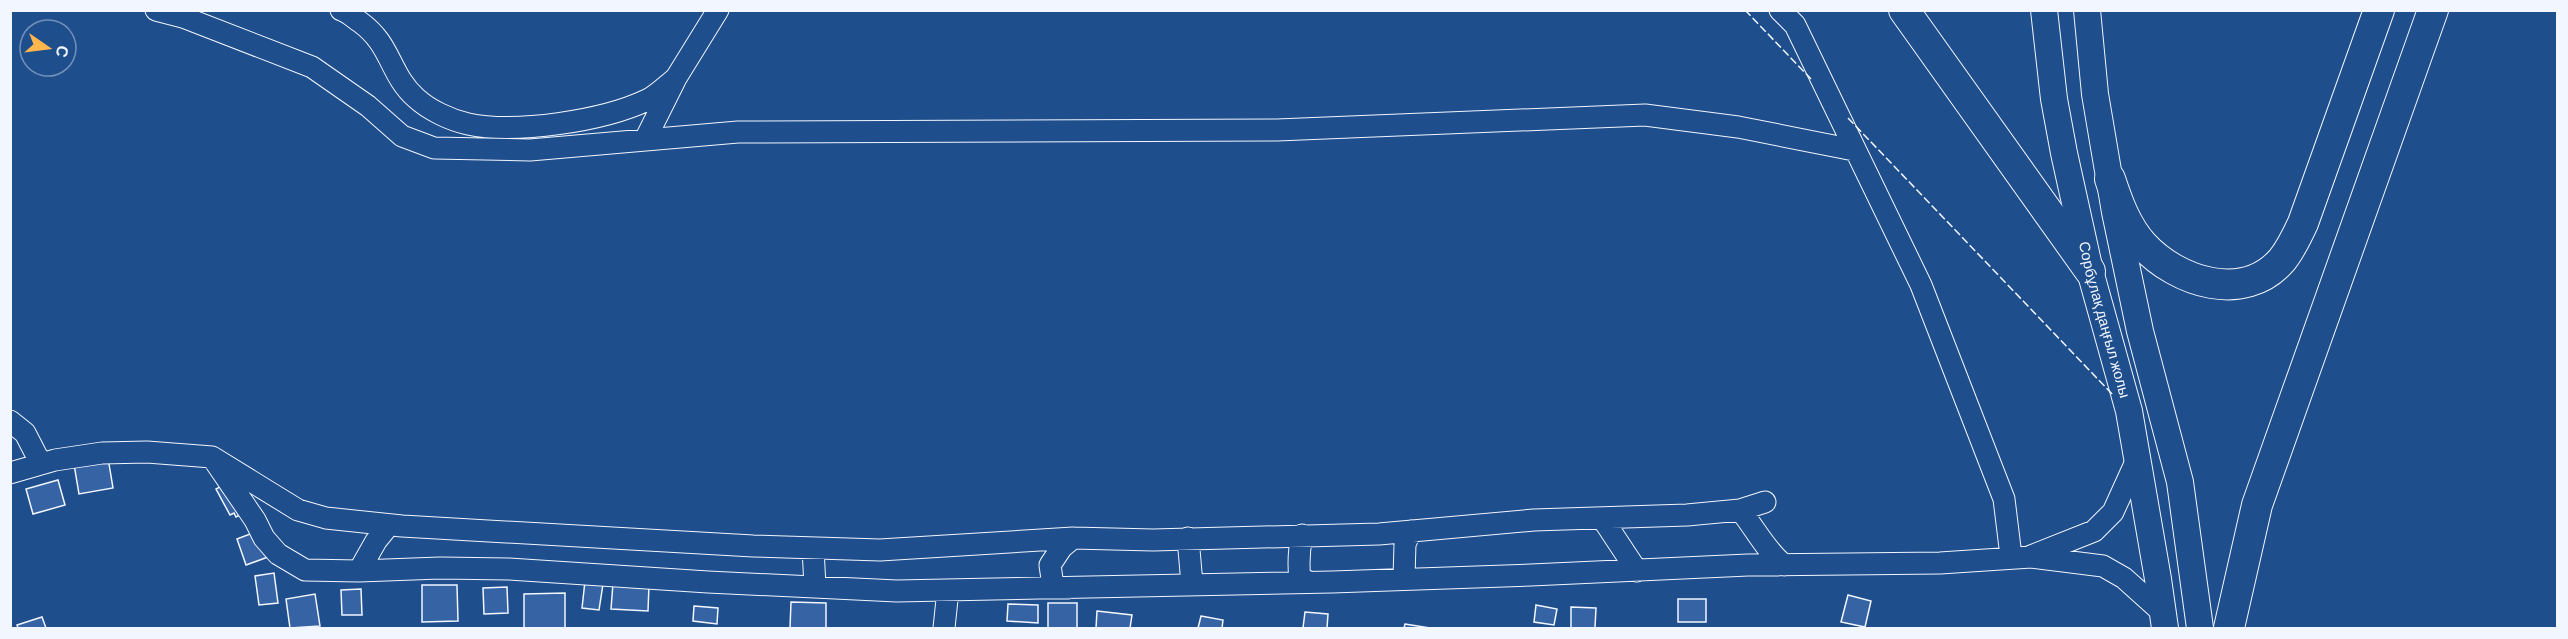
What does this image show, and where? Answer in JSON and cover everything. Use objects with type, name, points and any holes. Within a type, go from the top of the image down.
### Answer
[{"type":"highway","points":[[1904,10],[2090,271]]},
{"type":"highway","points":[[2110,179],[2121,210],[2142,244],[2173,269],[2197,280],[2216,284],[2251,281],[2268,272],[2287,253],[2303,223],[2379,10]]},
{"type":"highway","points":[[2229,628],[2258,505],[2433,10]]},
{"type":"main road","name":"Сорбұлақ даңғыл жолы","points":[[2044,10],[2054,99],[2090,271],[2128,411],[2138,457],[2164,621]]},
{"type":"main road","name":"Сорбұлақ даңғыл жолы","points":[[2087,10],[2095,94],[2110,179],[2134,306],[2180,482],[2200,628]]},
{"type":"main road","points":[[2101,312],[2105,299],[2110,294],[2117,293],[2125,296],[2134,306]]},
{"type":"street","points":[[156,10],[183,17],[312,67],[368,106],[402,136],[434,148],[530,150],[738,132],[1277,130],[1645,115],[1738,127],[1854,150]]},
{"type":"street","points":[[340,10],[374,33],[389,54],[399,79],[416,98],[439,113],[468,124],[537,127],[616,112],[649,99],[676,78]]},
{"type":"street","points":[[645,140],[676,78],[718,10]]},
{"type":"street","points":[[1780,10],[1795,25],[1921,285],[1983,441],[2021,556]]},
{"type":"street","points":[[10,421],[25,433],[41,464]]},
{"type":"street","points":[[10,473],[41,464],[102,453],[147,452],[212,457],[298,510],[326,518],[389,525],[813,548],[892,549],[1073,538],[1188,538],[1411,531],[1534,520],[1688,515],[1740,510],[1765,502]]},
{"type":"street","points":[[212,457],[255,520],[264,538],[278,554],[305,570],[509,569],[815,587],[948,590],[1416,579],[1784,565],[1940,562],[2021,556],[2103,566],[2124,578],[2164,621]]},
{"type":"street","points":[[2021,556],[2094,531],[2113,512],[2138,457]]},
{"type":"street","points":[[255,520],[275,512],[298,510]]},
{"type":"street","points":[[1740,510],[1772,555],[1784,565]]},
{"type":"street","points":[[1602,518],[1637,571]]},
{"type":"street","points":[[359,571],[376,541],[389,525]]},
{"type":"street","points":[[1411,531],[1405,544],[1404,577],[1416,579]]},
{"type":"street","points":[[1302,535],[1300,579],[1307,581]]},
{"type":"street","points":[[1069,588],[1053,586],[1050,565],[1062,546],[1073,538]]},
{"type":"street","points":[[1188,538],[1191,584]]},
{"type":"street","points":[[813,548],[815,587]]},
{"type":"street","points":[[944,628],[948,590]]},
{"type":"building","points":[[108,458],[113,488],[79,494],[74,464]]},
{"type":"building","points":[[58,480],[65,505],[33,514],[26,489]]},
{"type":"building","points":[[227,483],[244,513],[236,517],[234,513],[230,515],[216,489]]},
{"type":"building","points":[[258,531],[268,557],[246,565],[237,539]]},
{"type":"building","points":[[274,573],[278,603],[259,605],[255,576]]},
{"type":"building","points":[[585,581],[603,584],[599,610],[582,608]]},
{"type":"building","points":[[613,583],[649,585],[648,611],[611,609]]},
{"type":"building","points":[[422,585],[457,585],[458,621],[422,622]]},
{"type":"building","points":[[507,587],[508,613],[484,614],[483,588]]},
{"type":"building","points":[[361,589],[362,615],[342,615],[341,590]]},
{"type":"building","points":[[565,593],[565,628],[524,628],[524,594]]},
{"type":"building","points":[[315,594],[320,626],[290,628],[286,599]]},
{"type":"building","points":[[1848,595],[1871,601],[1865,627],[1841,622]]},
{"type":"building","points":[[1678,599],[1706,599],[1706,622],[1678,622]]},
{"type":"building","points":[[791,602],[826,603],[826,628],[790,628]]},
{"type":"building","points":[[1048,603],[1077,603],[1077,628],[1048,628]]},
{"type":"building","points":[[1008,604],[1038,605],[1038,623],[1007,621]]},
{"type":"building","points":[[1536,605],[1557,609],[1554,625],[1534,622]]},
{"type":"building","points":[[694,606],[718,608],[717,624],[693,621]]},
{"type":"building","points":[[1571,607],[1596,608],[1595,628],[1571,628]]},
{"type":"building","points":[[1097,611],[1132,615],[1130,628],[1096,628]]},
{"type":"building","points":[[1305,612],[1328,614],[1327,628],[1303,628]]},
{"type":"building","points":[[1201,616],[1223,620],[1222,628],[1198,628]]},
{"type":"building","points":[[42,617],[46,628],[18,628],[17,625]]},
{"type":"building","points":[[1405,624],[1430,628],[1404,628]]},
{"type":"fence","points":[[1745,10],[1811,79]]},
{"type":"fence","points":[[1848,118],[2114,396]]}]
